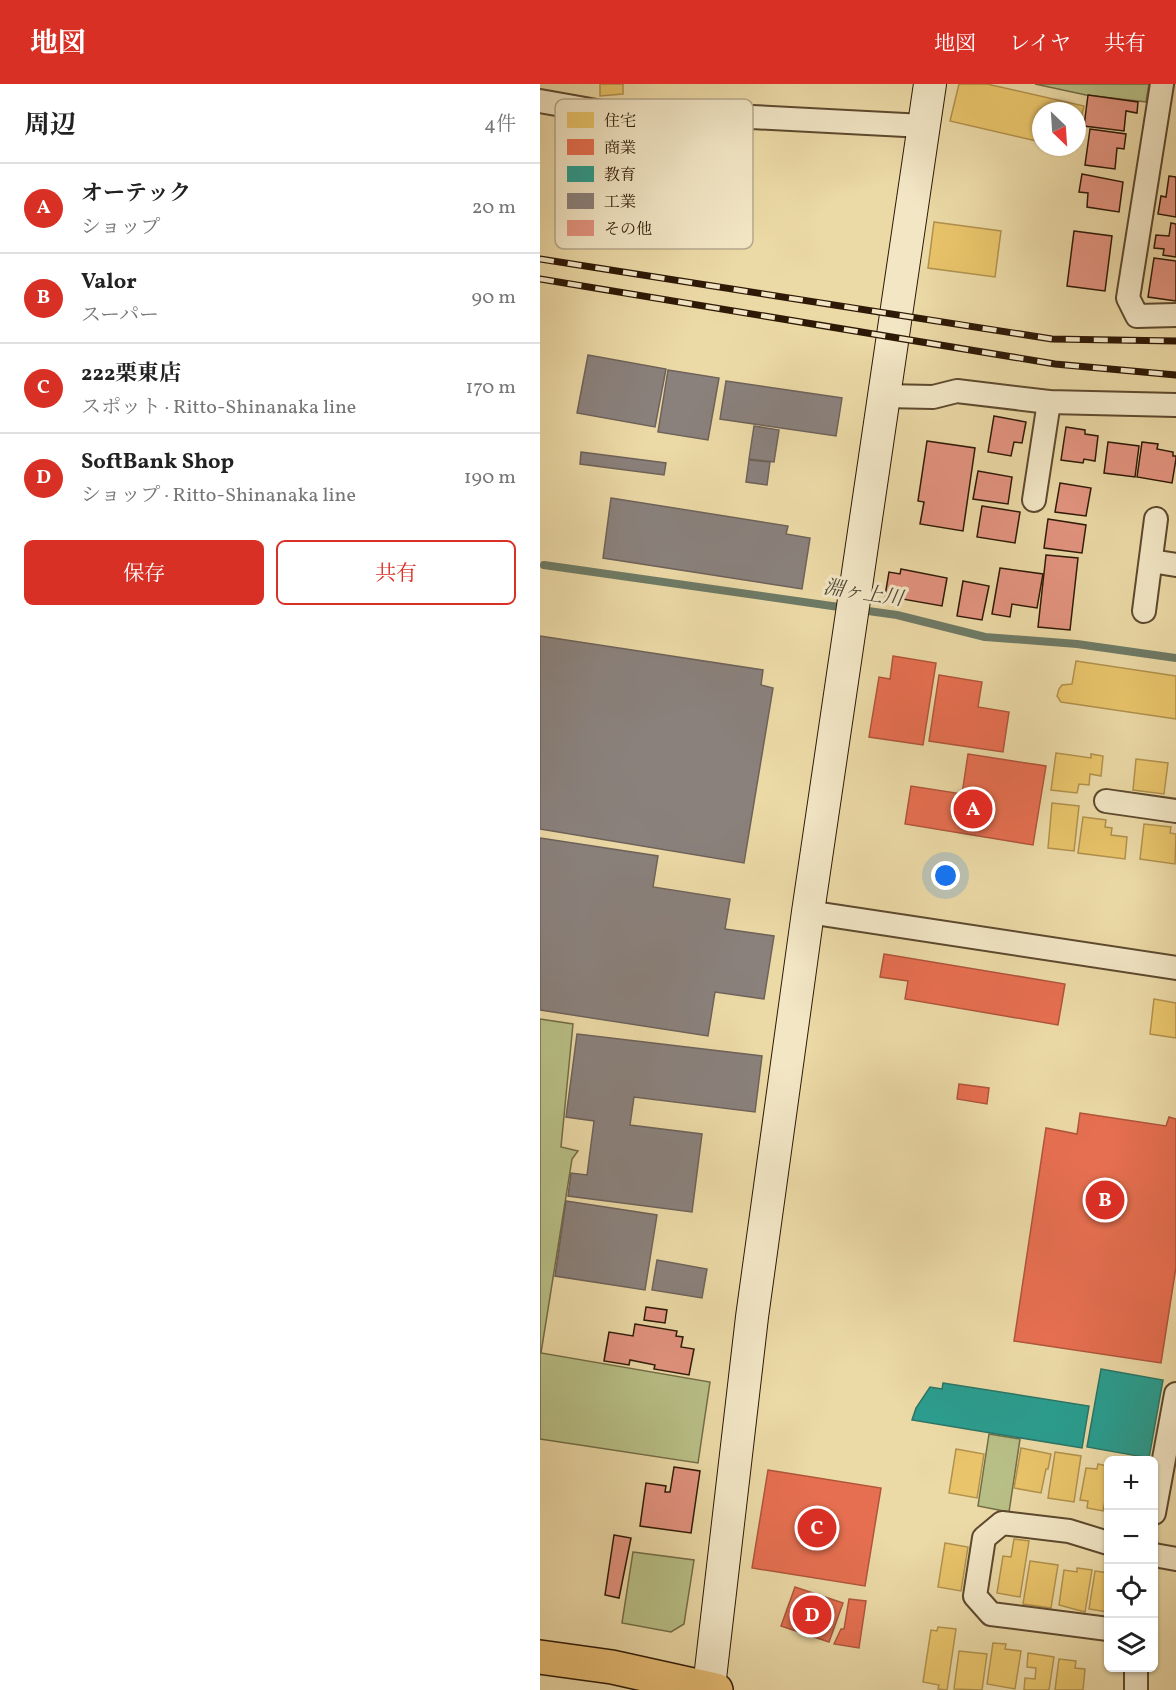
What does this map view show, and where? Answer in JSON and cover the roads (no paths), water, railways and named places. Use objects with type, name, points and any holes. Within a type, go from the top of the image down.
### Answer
[{"type":"main road","points":[[540,1657],[612,1667],[713,1689]]},
{"type":"street","points":[[713,1689],[752,1317],[808,912],[930,84]]},
{"type":"street","points":[[1162,84],[1128,298],[1137,316],[1176,315]]},
{"type":"street","points":[[753,117],[924,126]]},
{"type":"street","points":[[884,396],[933,398],[957,392],[1049,402],[1176,405]]},
{"type":"street","points":[[1034,500],[1049,402]]},
{"type":"street","points":[[1144,611],[1156,519]]},
{"type":"street","points":[[1151,561],[1176,565]]},
{"type":"street","points":[[1106,801],[1176,811]]},
{"type":"street","points":[[808,912],[1176,968]]},
{"type":"street","points":[[1155,1510],[1174,1422],[1176,1394]]},
{"type":"street","points":[[1104,1542],[1069,1531],[1002,1523],[984,1538],[975,1596],[991,1614],[1104,1628]]},
{"type":"street","points":[[1158,1556],[1176,1559]]},
{"type":"street","points":[[1136,1672],[1136,1690]]},
{"type":"waterway","name":"淵ヶ上川","points":[[544,565],[846,608]]},
{"type":"waterway","name":"淵ヶ上川","points":[[861,610],[897,615],[985,637],[1077,644],[1176,658]]},
{"type":"railway","points":[[540,259],[1052,339],[1176,341]]},
{"type":"railway","points":[[540,279],[1055,364],[1176,375]]},
{"type":"place","name":"オーテック","points":[[973,809]]},
{"type":"place","name":"Valor","points":[[1105,1200]]},
{"type":"place","name":"222栗東店","points":[[817,1528]]},
{"type":"place","name":"SoftBank Shop","points":[[812,1615]]}]
